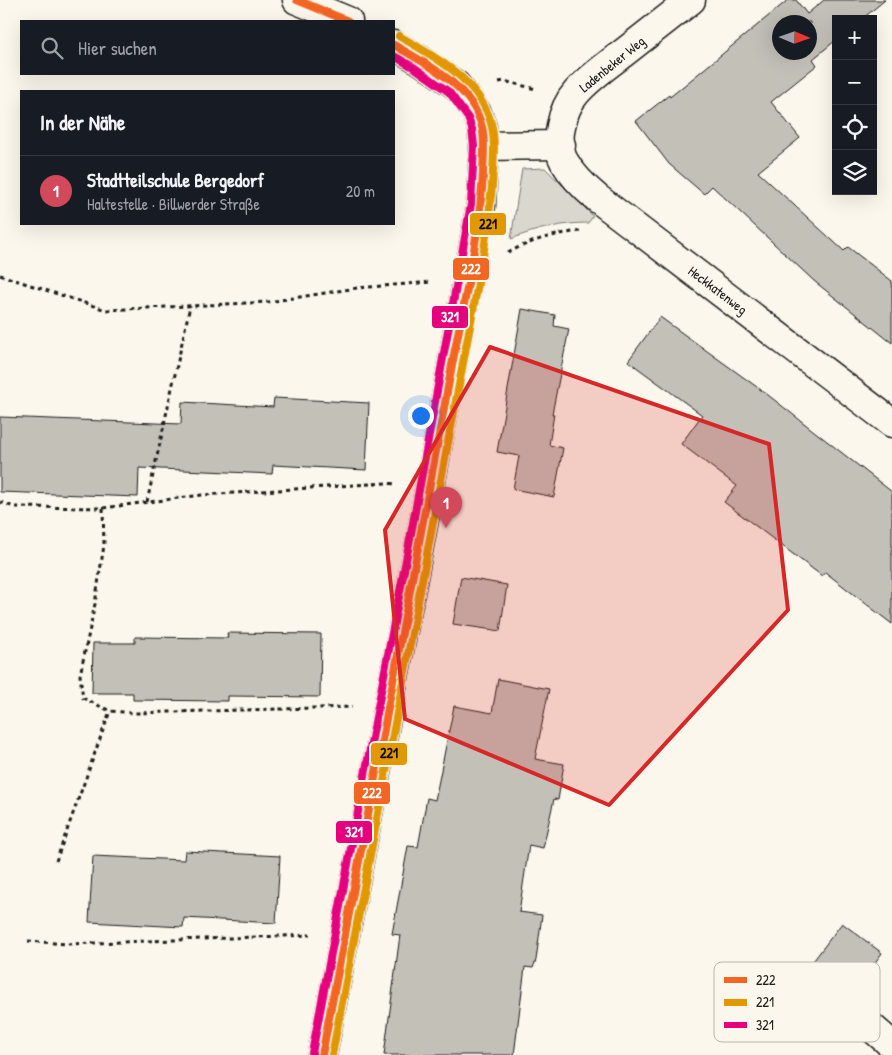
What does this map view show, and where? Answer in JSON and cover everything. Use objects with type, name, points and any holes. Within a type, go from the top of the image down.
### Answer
[{"type":"street","points":[[297,0],[346,20]]},
{"type":"street","name":"Ladenbeker Weg","points":[[561,145],[563,115],[567,105],[576,93],[595,75],[691,0]]},
{"type":"street","points":[[322,1055],[481,205],[484,146],[482,127],[476,114],[456,85],[395,46]]},
{"type":"street","points":[[484,146],[561,145]]},
{"type":"street","name":"Heckkatenweg","points":[[561,145],[565,163],[588,190],[892,423]]},
{"type":"street","points":[[880,1035],[892,1045]]},
{"type":"path","points":[[456,85],[504,81],[535,90],[542,86]]},
{"type":"path","points":[[0,275],[106,310],[268,302],[357,288],[467,280],[522,245],[557,234],[634,226]]},
{"type":"path","points":[[148,502],[190,306]]},
{"type":"path","points":[[0,502],[14,507],[103,508],[202,495],[386,484],[429,488]]},
{"type":"path","points":[[103,508],[104,545],[95,604],[80,675],[83,698],[110,711],[135,713],[387,706]]},
{"type":"path","points":[[56,861],[110,711]]},
{"type":"path","points":[[28,941],[68,944],[344,933]]},
{"type":"highlighted area","points":[[490,347],[769,444],[788,610],[609,805],[405,719],[385,530]]},
{"type":"shaded area","points":[[545,168],[593,216],[588,223],[549,227],[511,239],[522,169]]},
{"type":"building","points":[[788,0],[796,0],[807,14],[824,0],[885,0],[867,15],[832,15],[832,43],[817,56],[817,15],[772,15],[772,60],[814,60],[817,65],[771,102],[800,138],[758,172],[844,251],[848,247],[892,281],[892,343],[814,281],[712,186],[704,194],[669,164],[636,121],[669,95],[670,97]]},
{"type":"building","points":[[522,309],[555,315],[554,326],[569,329],[552,414],[554,414],[549,445],[563,448],[554,497],[513,489],[519,456],[497,452]]},
{"type":"building","points":[[660,317],[768,395],[892,492],[892,624],[825,572],[822,576],[724,502],[737,486],[681,444],[702,415],[628,361]]},
{"type":"building","points":[[274,398],[369,403],[366,470],[273,465],[272,474],[139,468],[138,497],[0,492],[0,417],[181,424],[182,402],[273,407]]},
{"type":"building","points":[[461,577],[507,585],[500,631],[453,624]]},
{"type":"building","points":[[227,633],[321,634],[320,697],[228,696],[228,701],[133,700],[133,693],[92,693],[93,643],[135,643],[135,637],[228,638]]},
{"type":"building","points":[[498,679],[549,689],[535,759],[564,764],[558,800],[554,799],[543,848],[529,845],[519,912],[542,915],[536,960],[533,968],[525,967],[514,1055],[384,1055],[400,935],[392,934],[408,846],[418,847],[427,798],[435,800],[454,706],[492,713]]},
{"type":"building","points":[[185,851],[280,856],[276,923],[184,918],[183,927],[89,922],[93,856],[184,860]]},
{"type":"building","points":[[842,923],[882,953],[875,962],[812,962]]},
{"type":"transit line","name":"222","points":[[297,0],[346,20]]},
{"type":"transit line","name":"221","points":[[332,1055],[480,273],[493,171],[494,147],[491,123],[477,94],[441,61],[399,36]]},
{"type":"transit line","name":"222","points":[[322,1055],[470,276],[483,175],[484,145],[482,127],[477,112],[469,100],[434,68],[395,46]]},
{"type":"transit line","name":"321","points":[[312,1053],[413,523],[471,204],[474,146],[472,129],[468,118],[449,92],[395,57]]},
{"type":"place","name":"Stadtteilschule Bergedorf","points":[[446,528]]}]
